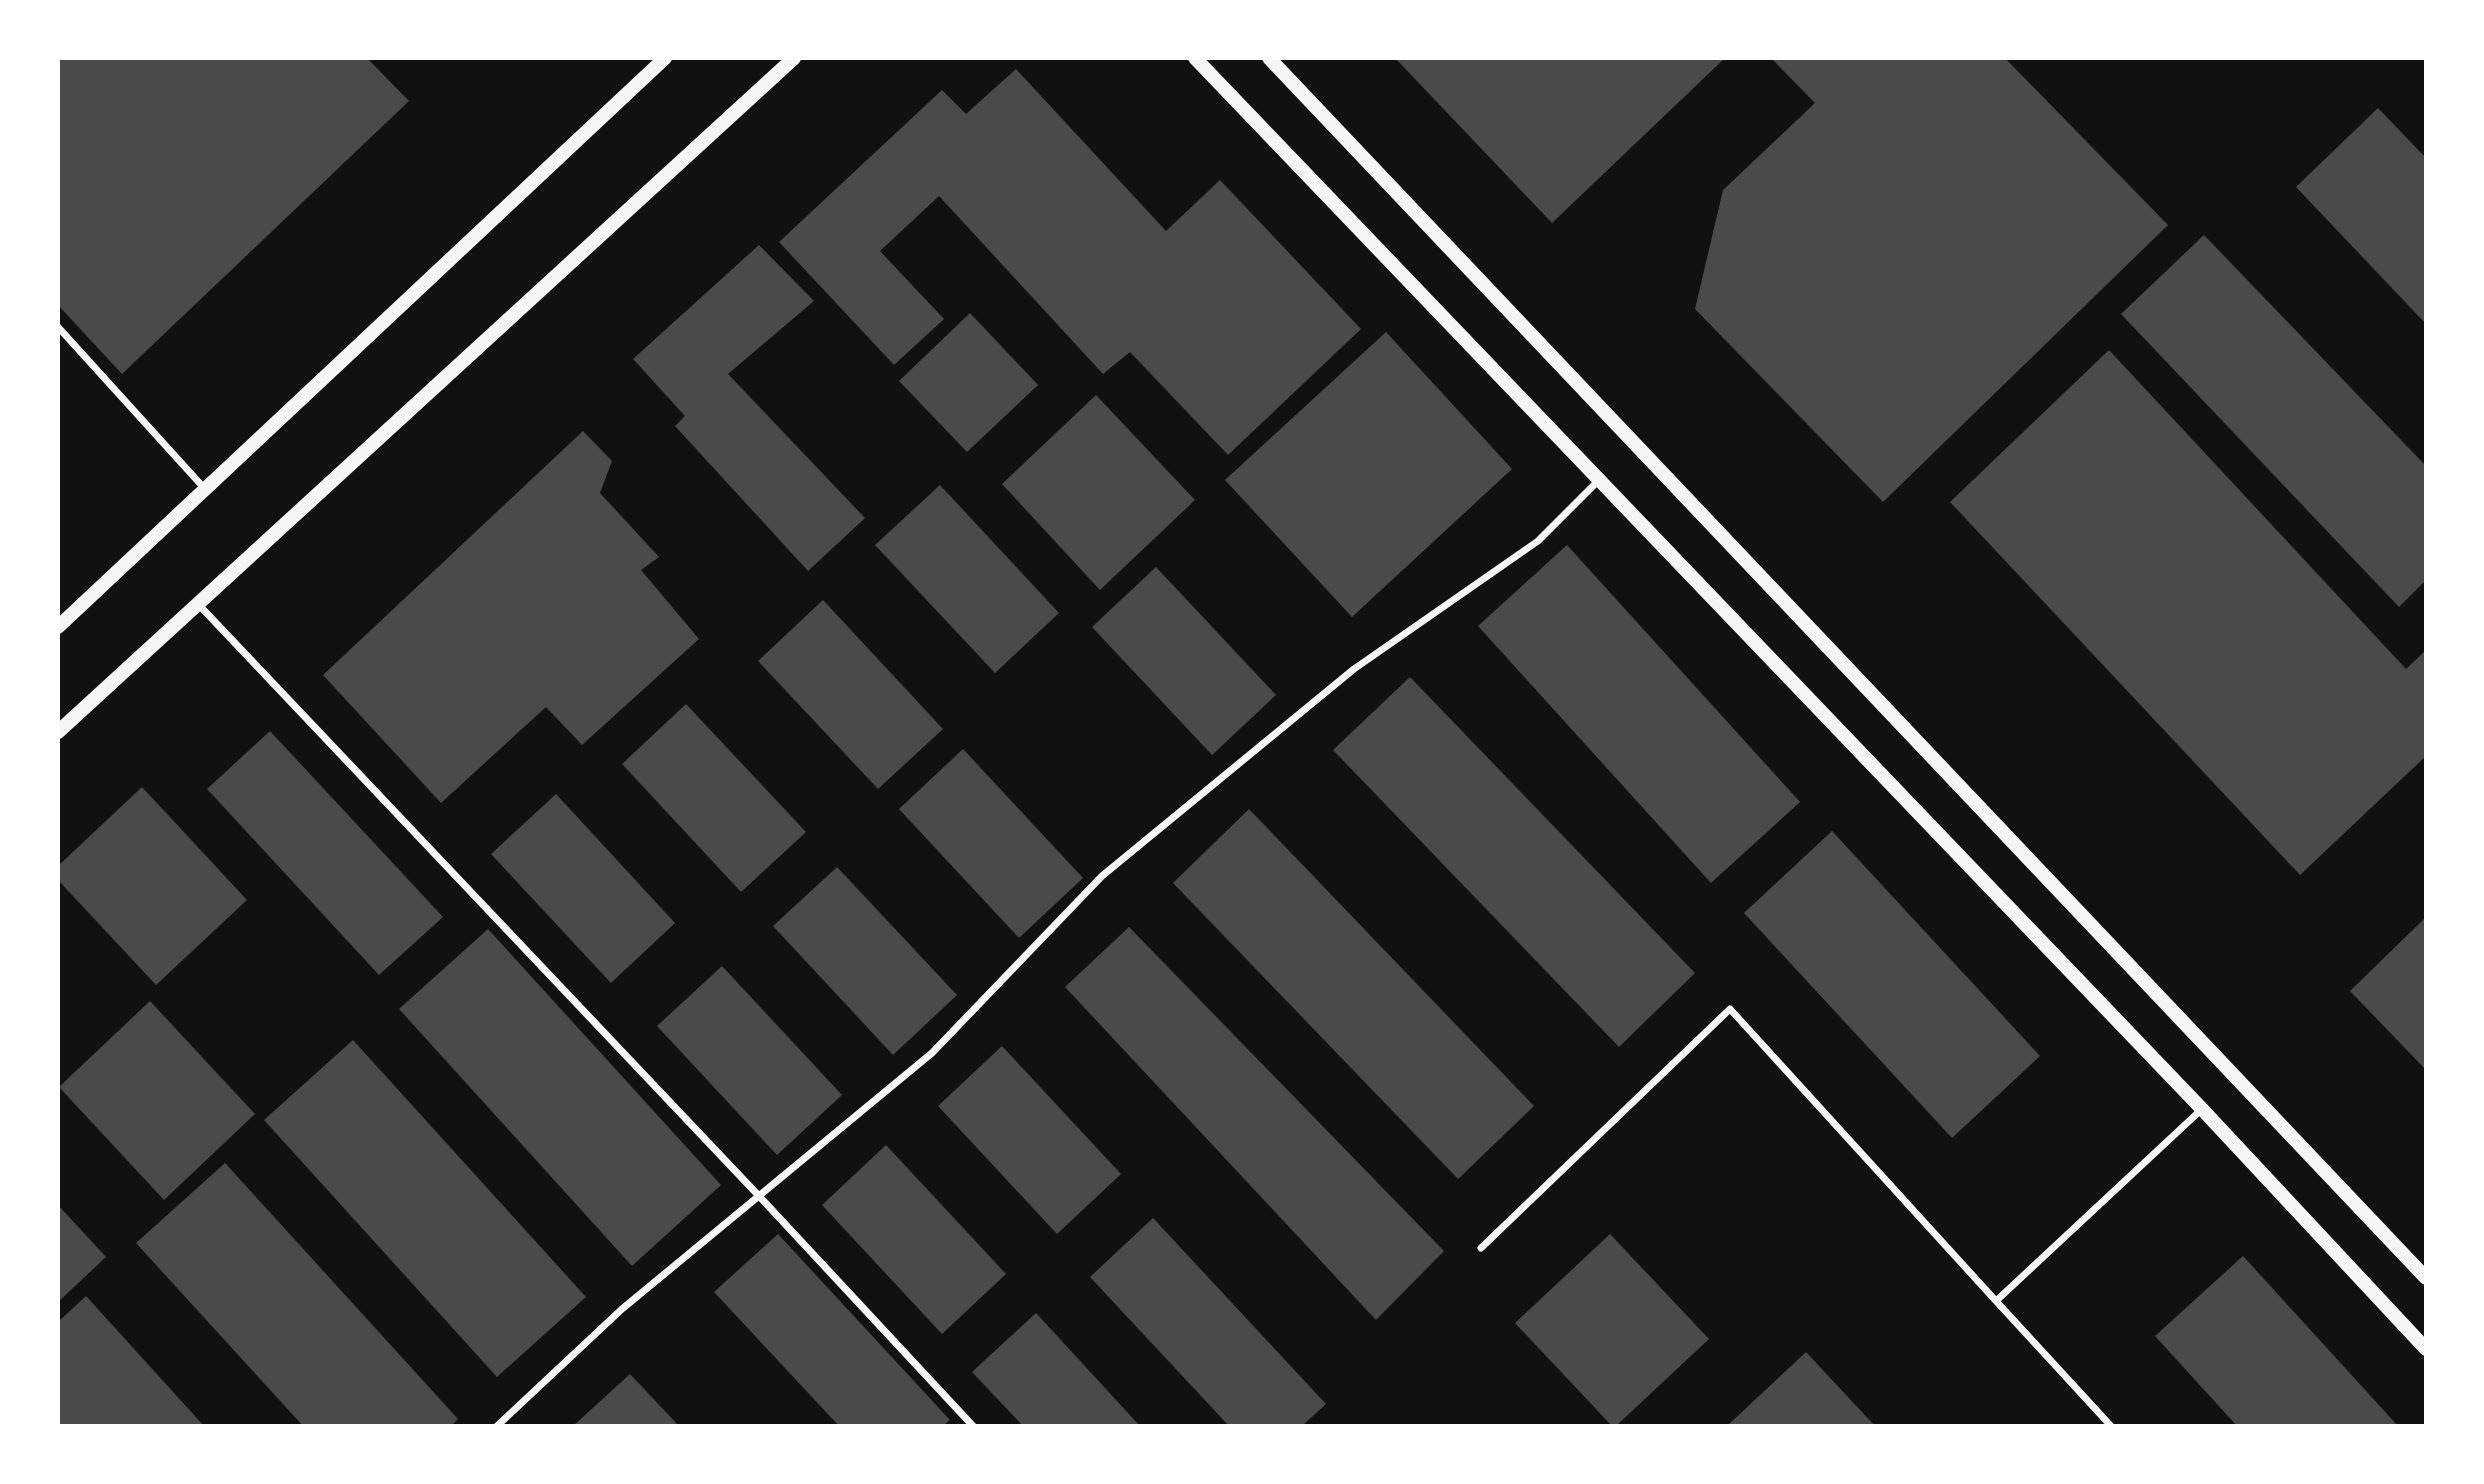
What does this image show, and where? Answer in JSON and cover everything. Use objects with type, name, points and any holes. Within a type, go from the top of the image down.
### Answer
[{"type":"main road","points":[[58,627],[665,58]]},
{"type":"main road","points":[[58,733],[794,58]]},
{"type":"main road","points":[[1195,58],[2202,1109],[2426,1349]]},
{"type":"main road","points":[[1269,58],[2426,1278]]},
{"type":"street","points":[[58,327],[205,489]]},
{"type":"street","points":[[497,1426],[622,1309],[932,1053],[1102,876],[1354,670],[1538,541],[1599,480]]},
{"type":"street","points":[[198,604],[973,1426]]},
{"type":"street","points":[[1481,1248],[1730,1009],[2111,1426]]},
{"type":"street","points":[[1996,1301],[2202,1109]]},
{"type":"building","points":[[58,58],[367,58],[409,101],[122,374],[58,305]]},
{"type":"building","points":[[1395,58],[1725,58],[1552,223]]},
{"type":"building","points":[[1771,58],[2005,58],[2168,225],[1883,502],[1695,309],[1723,190],[1815,103]]},
{"type":"building","points":[[1016,69],[1166,231],[1220,180],[1361,329],[1228,455],[1130,352],[1103,374],[939,196],[880,251],[944,319],[894,365],[779,242],[942,90],[966,114]]},
{"type":"building","points":[[2378,108],[2426,158],[2426,324],[2296,187]]},
{"type":"building","points":[[2204,235],[2426,466],[2426,580],[2399,607],[2121,314]]},
{"type":"building","points":[[759,245],[814,301],[728,374],[865,518],[808,571],[675,426],[685,416],[633,359]]},
{"type":"building","points":[[970,313],[1038,385],[967,452],[899,381]]},
{"type":"building","points":[[1386,332],[1512,469],[1352,617],[1225,480]]},
{"type":"building","points":[[2109,350],[2406,669],[2426,650],[2426,756],[2300,875],[1950,502]]},
{"type":"building","points":[[1096,395],[1195,500],[1100,590],[1002,484]]},
{"type":"building","points":[[583,431],[612,461],[600,493],[659,557],[641,570],[699,639],[582,745],[546,707],[441,803],[323,675]]},
{"type":"building","points":[[940,485],[1059,613],[995,673],[875,545]]},
{"type":"building","points":[[1567,545],[1800,802],[1711,883],[1478,626]]},
{"type":"building","points":[[1156,567],[1276,695],[1212,755],[1092,627]]},
{"type":"building","points":[[823,600],[943,729],[878,789],[758,661]]},
{"type":"building","points":[[1410,677],[1695,973],[1619,1047],[1333,750]]},
{"type":"building","points":[[686,704],[806,832],[741,892],[622,764]]},
{"type":"building","points":[[270,731],[443,917],[379,975],[207,789]]},
{"type":"building","points":[[963,749],[1083,878],[1019,938],[899,809]]},
{"type":"building","points":[[142,787],[247,900],[156,985],[58,880],[58,866]]},
{"type":"building","points":[[556,794],[675,923],[611,983],[491,854]]},
{"type":"building","points":[[1249,809],[1534,1106],[1458,1179],[1173,883]]},
{"type":"building","points":[[1832,831],[2040,1056],[1952,1138],[1744,913]]},
{"type":"building","points":[[837,867],[957,995],[893,1055],[773,926]]},
{"type":"building","points":[[2426,917],[2426,1070],[2350,991]]},
{"type":"building","points":[[1129,927],[1444,1251],[1376,1320],[1065,987]]},
{"type":"building","points":[[488,929],[721,1185],[632,1266],[399,1009]]},
{"type":"building","points":[[722,966],[842,1095],[777,1155],[657,1026]]},
{"type":"building","points":[[150,1001],[255,1114],[164,1200],[59,1087]]},
{"type":"building","points":[[353,1040],[586,1297],[497,1377],[264,1120]]},
{"type":"building","points":[[1002,1046],[1121,1174],[1057,1234],[938,1106]]},
{"type":"building","points":[[886,1145],[1006,1274],[942,1334],[822,1205]]},
{"type":"building","points":[[225,1163],[458,1419],[451,1426],[303,1426],[136,1243]]},
{"type":"building","points":[[58,1205],[106,1257],[58,1302]]},
{"type":"building","points":[[1153,1218],[1326,1404],[1302,1426],[1229,1426],[1090,1277]]},
{"type":"building","points":[[778,1234],[950,1420],[943,1426],[839,1426],[714,1292]]},
{"type":"building","points":[[1610,1234],[1709,1339],[1616,1426],[1612,1426],[1515,1323]]},
{"type":"building","points":[[2243,1256],[2398,1426],[2237,1426],[2155,1336]]},
{"type":"building","points":[[86,1296],[204,1426],[58,1426],[58,1322]]},
{"type":"building","points":[[1036,1313],[1140,1426],[1023,1426],[972,1372]]},
{"type":"building","points":[[1806,1352],[1875,1426],[1727,1426]]},
{"type":"building","points":[[630,1374],[679,1426],[573,1426]]}]
